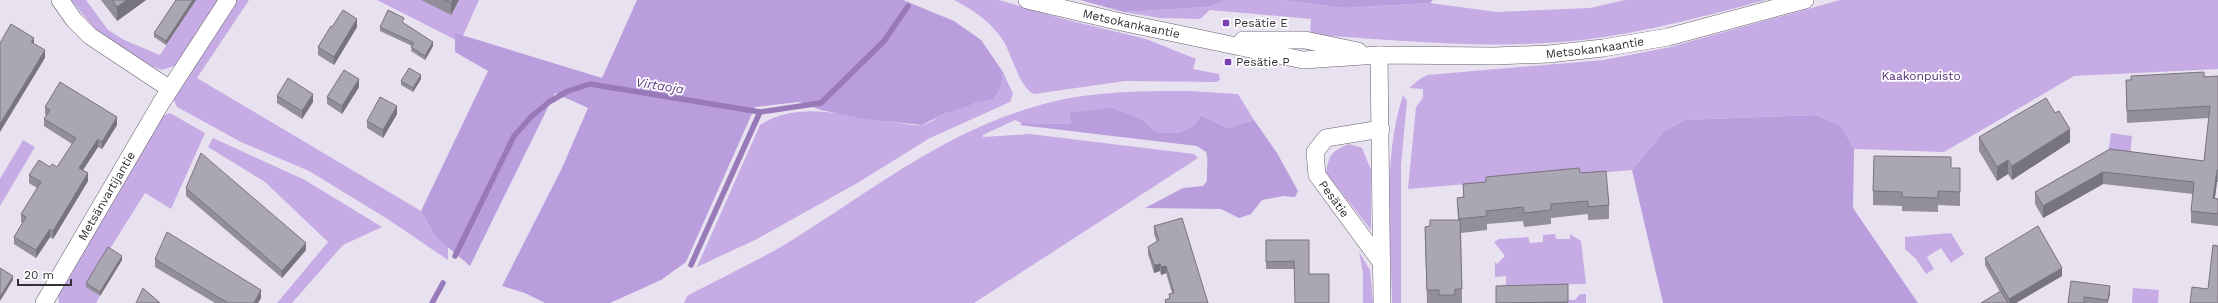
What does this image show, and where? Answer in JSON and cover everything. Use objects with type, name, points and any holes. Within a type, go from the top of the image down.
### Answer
[{"type":"street","points":[[60,0],[74,20],[90,36],[170,89]]},
{"type":"street","name":"Metsänvartijantie","points":[[44,303],[170,89],[228,0]]},
{"type":"street","name":"Metsokankaantie","points":[[1027,0],[1121,22],[1213,40],[1305,40],[1379,56],[1495,56],[1549,54],[1603,48],[1668,37],[1804,0]]},
{"type":"street","points":[[1379,56],[1382,303]]},
{"type":"street","name":"Pesätie","points":[[1381,129],[1326,138],[1315,152],[1317,175],[1381,262]]},
{"type":"green space","points":[[71,0],[86,0],[108,30],[124,40],[160,55],[196,0],[220,0],[177,65],[162,70],[151,66],[111,42],[96,30]]},
{"type":"green space","points":[[237,0],[249,0],[197,78],[421,211],[435,236],[448,246],[448,260],[386,218],[309,171],[241,142],[177,107],[173,99]]},
{"type":"green space","points":[[377,0],[421,0],[451,15],[459,0],[479,0],[460,42]]},
{"type":"green space","points":[[954,0],[999,0],[1064,19],[1146,39],[1196,59],[1193,69],[1219,74],[1220,80],[1216,82],[1125,81],[1034,94],[1024,85],[1006,45],[992,27],[981,16]]},
{"type":"green space","points":[[1227,0],[1284,0],[1344,8],[1430,3],[1497,12],[1590,8],[1625,0],[1766,0],[1630,33],[1574,41],[1517,44],[1458,44],[1310,35],[1311,19],[1210,10],[1200,19],[1160,18],[1124,12],[1208,7]]},
{"type":"green space","name":"Kaakonpuisto","points":[[1840,0],[2218,0],[2218,69],[2074,76],[1944,152],[1854,149],[1841,126],[1816,115],[1685,120],[1664,131],[1632,170],[1408,189],[1416,107],[1423,98],[1423,89],[1409,88],[1427,75],[1604,60],[1670,47]]},
{"type":"green space","points":[[1003,72],[1013,94],[1010,102],[930,138],[859,182],[757,239],[697,267],[760,125],[776,117],[810,111],[846,114],[883,121],[924,125],[957,108],[993,100],[1001,87]]},
{"type":"green space","points":[[1190,91],[1238,94],[1254,120],[1227,128],[1201,115],[1195,125],[1179,133],[1158,133],[1141,119],[1069,113],[1071,124],[1022,123],[1015,120],[983,135],[983,137],[1030,134],[1194,154],[1198,158],[974,303],[684,303],[687,296],[781,247],[881,182],[941,146],[972,130],[1037,106],[1075,97],[1132,92]]},
{"type":"green space","points":[[1403,95],[1407,101],[1401,165],[1401,303],[1392,303],[1389,198],[1390,172],[1396,120]]},
{"type":"green space","points":[[170,113],[205,133],[171,209],[145,193],[86,287],[100,296],[96,303],[59,303],[58,293],[163,116]]},
{"type":"green space","points":[[2111,133],[2132,136],[2130,157],[2108,155]]},
{"type":"green space","points":[[213,138],[305,180],[382,227],[343,245],[292,303],[277,303],[328,242],[265,182],[208,147]]},
{"type":"green space","points":[[23,140],[35,147],[0,206],[0,179]]},
{"type":"green space","points":[[1349,144],[1362,148],[1371,170],[1371,230],[1326,173],[1328,161],[1332,154]]},
{"type":"green space","points":[[1951,233],[1964,254],[1951,263],[1941,248],[1927,257],[1934,269],[1926,274],[1916,259],[1905,249],[1905,237]]},
{"type":"green space","points":[[1555,234],[1556,239],[1570,239],[1570,234],[1581,241],[1586,284],[1506,285],[1506,276],[1495,277],[1495,262],[1497,264],[1505,256],[1494,242],[1499,239],[1528,237],[1530,243],[1543,242],[1543,235]]},
{"type":"green space","points":[[1359,252],[1370,270],[1373,303],[1363,303],[1363,273]]},
{"type":"green space","points":[[2133,288],[2159,290],[2158,303],[2132,303]]},
{"type":"green space","points":[[1580,294],[1586,294],[1586,303],[1568,303],[1568,300],[1575,300]]},
{"type":"shaded area","points":[[637,0],[903,0],[954,21],[981,40],[1003,72],[1001,87],[993,100],[976,103],[946,113],[922,125],[865,119],[821,110],[799,102],[755,107],[686,262],[661,280],[610,303],[545,303],[525,293],[502,286],[562,168],[588,108],[555,93],[470,266],[435,236],[421,211],[488,71],[455,52],[455,33],[602,78]]},
{"type":"shaded area","points":[[1080,0],[1227,0],[1208,7],[1124,12]]},
{"type":"shaded area","points":[[1284,0],[1433,0],[1430,3],[1344,8]]},
{"type":"shaded area","points":[[1112,108],[1141,119],[1158,133],[1179,133],[1195,125],[1201,115],[1227,128],[1254,120],[1277,153],[1298,191],[1295,197],[1283,196],[1262,200],[1251,214],[1239,218],[1221,209],[1145,208],[1183,188],[1203,186],[1207,181],[1206,152],[1197,146],[1020,125],[1022,123],[1071,124],[1069,113]]},
{"type":"shaded area","points":[[1816,115],[1841,126],[1854,149],[1853,208],[1918,303],[1663,303],[1632,170],[1664,131],[1685,120]]},
{"type":"building","points":[[112,0],[127,0],[117,7]]},
{"type":"building","points":[[176,0],[193,0],[166,41],[154,33]]},
{"type":"building","points":[[444,0],[453,0],[451,3]]},
{"type":"building","points":[[343,10],[357,19],[334,57],[318,47]]},
{"type":"building","points":[[388,10],[404,18],[402,22],[433,42],[425,56],[411,47],[414,43],[380,27]]},
{"type":"building","points":[[11,24],[34,38],[31,42],[45,50],[0,124],[0,43]]},
{"type":"building","points":[[409,68],[421,75],[413,88],[401,81]]},
{"type":"building","points":[[344,70],[359,79],[342,106],[327,97]]},
{"type":"building","points":[[2204,72],[2204,77],[2218,76],[2218,170],[2213,198],[2218,199],[2218,214],[2191,211],[2194,182],[2103,172],[2043,206],[2035,192],[2110,149],[2204,161],[2210,106],[2127,111],[2126,80],[2131,80],[2131,76]]},
{"type":"building","points":[[288,78],[313,94],[302,111],[277,96]]},
{"type":"building","points":[[60,82],[117,117],[102,142],[98,139],[79,168],[88,173],[53,231],[50,229],[36,250],[14,237],[26,217],[21,214],[41,182],[29,175],[39,160],[50,167],[52,164],[57,167],[76,138],[44,119],[50,110],[45,107]]},
{"type":"building","points":[[380,97],[397,106],[383,130],[367,121]]},
{"type":"building","points":[[2046,98],[2055,113],[2059,111],[2070,129],[2012,166],[2008,160],[1997,167],[1979,137]]},
{"type":"building","points":[[201,153],[306,243],[282,271],[186,188]]},
{"type":"building","points":[[1874,156],[1951,157],[1951,168],[1960,168],[1960,192],[1938,191],[1938,198],[1902,197],[1902,192],[1873,191]]},
{"type":"building","points":[[1579,168],[1580,173],[1606,171],[1609,205],[1588,207],[1588,201],[1551,204],[1551,210],[1524,213],[1523,207],[1486,211],[1487,216],[1459,219],[1457,198],[1464,197],[1463,184],[1486,182],[1486,177]]},
{"type":"building","points":[[1182,218],[1208,303],[1166,303],[1165,300],[1170,298],[1169,294],[1174,293],[1166,266],[1161,267],[1160,264],[1154,265],[1148,247],[1159,240],[1154,226]]},
{"type":"building","points":[[1430,220],[1460,220],[1462,289],[1455,289],[1455,295],[1439,295],[1439,290],[1427,290],[1425,227],[1430,226]]},
{"type":"building","points":[[2038,226],[2062,268],[2009,299],[1985,258]]},
{"type":"building","points":[[167,232],[261,290],[254,303],[228,303],[155,259]]},
{"type":"building","points":[[1266,240],[1309,240],[1309,274],[1329,274],[1329,303],[1295,303],[1294,261],[1266,262]]},
{"type":"building","points":[[2213,245],[2218,246],[2218,303],[2190,303],[2192,287],[2208,289]]},
{"type":"building","points":[[108,247],[122,256],[100,292],[86,283]]},
{"type":"building","points":[[0,268],[13,276],[0,297]]},
{"type":"building","points":[[2071,281],[2110,286],[2108,300],[2084,297],[2084,303],[2068,303]]},
{"type":"building","points":[[1568,284],[1568,302],[1496,303],[1496,286]]},
{"type":"building","points":[[143,288],[160,303],[136,303]]},
{"type":"building","points":[[2001,291],[2008,303],[1981,303]]},
{"type":"waterway","name":"Virtaoja","points":[[455,256],[514,136],[531,117],[549,102],[568,91],[590,84],[760,112],[821,103],[884,41],[908,6]]},
{"type":"waterway","points":[[691,265],[760,112]]},
{"type":"waterway","name":"Virtaoja","points":[[432,303],[443,283]]},
{"type":"place","name":"Pesätie E","points":[[1226,23]]},
{"type":"place","name":"Pesätie P","points":[[1228,62]]}]
